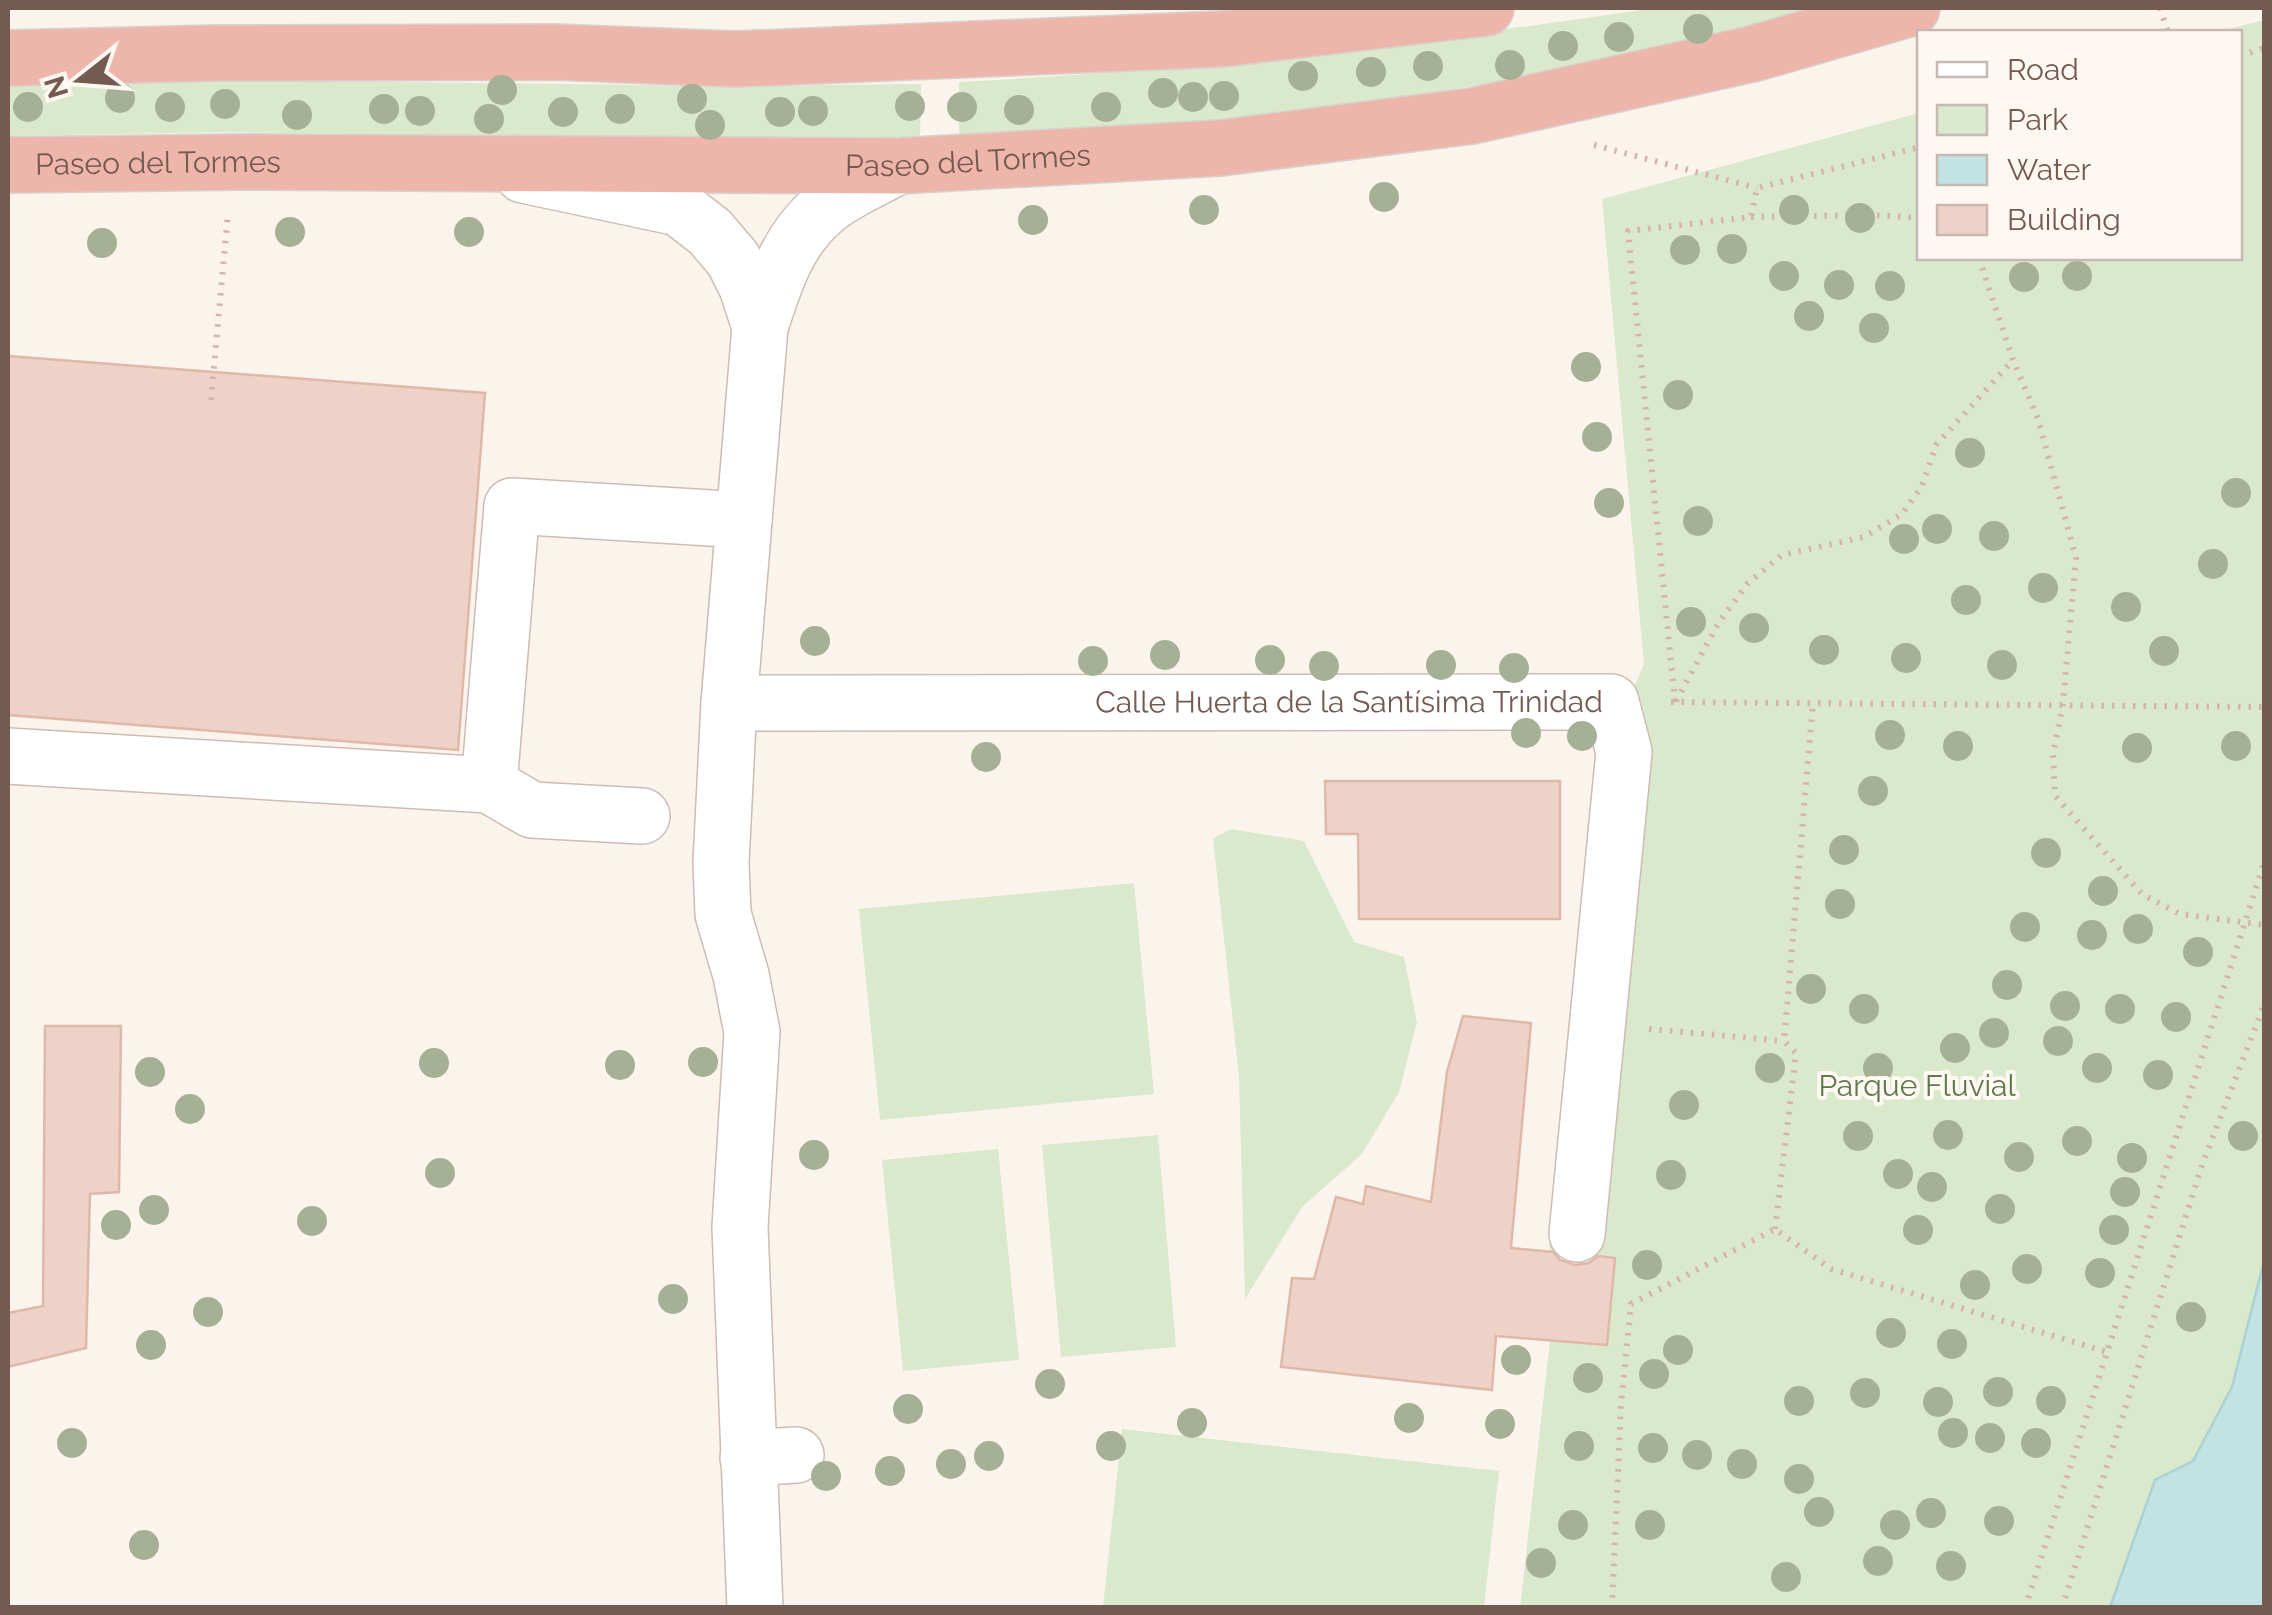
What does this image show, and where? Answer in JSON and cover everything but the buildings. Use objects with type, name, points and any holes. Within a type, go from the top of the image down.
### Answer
[{"type":"highway","points":[[8,58],[553,52],[736,59],[1222,40],[1486,8]]},
{"type":"highway","name":"Paseo del Tormes","points":[[8,165],[898,166],[1220,148],[1472,116],[1752,54],[1912,8]]},
{"type":"street","points":[[475,164],[678,208],[710,232],[732,259],[747,287],[760,326]]},
{"type":"street","points":[[756,1608],[772,1457],[740,1227],[752,1032],[741,974],[723,914],[721,862],[729,703],[760,326],[773,286],[802,233],[823,209],[898,166]]},
{"type":"street","points":[[489,785],[512,506],[744,520]]},
{"type":"street","name":"Calle Huerta de la Santísima Trinidad","points":[[729,703],[1611,702],[1624,752],[1577,1234]]},
{"type":"street","points":[[8,756],[489,785],[532,810],[642,816]]},
{"type":"path","points":[[1585,142],[1757,188],[1917,148]]},
{"type":"path","points":[[1751,218],[1757,188]]},
{"type":"path","points":[[210,400],[228,216]]},
{"type":"path","points":[[1675,702],[1628,231],[1751,218],[1917,218]]},
{"type":"path","points":[[1979,260],[2038,420],[2076,558],[2063,703],[2053,755],[2055,796],[2142,894],[2180,914],[2264,925]]},
{"type":"path","points":[[1675,702],[1718,622],[1748,582],[1782,556],[1864,537],[1902,514],[1922,486],[1936,445],[2013,360]]},
{"type":"path","points":[[1611,702],[2264,707]]},
{"type":"path","points":[[1784,1040],[1813,703]]},
{"type":"path","points":[[2025,1608],[2264,863]]},
{"type":"path","points":[[2062,1608],[2203,1162],[2264,1005]]},
{"type":"path","points":[[1598,1022],[1784,1040],[1796,1053],[1775,1229]]},
{"type":"path","points":[[1775,1229],[1831,1269],[2107,1352]]},
{"type":"path","points":[[1612,1608],[1621,1404],[1630,1304],[1775,1229]]},
{"type":"green space","points":[[1656,8],[1819,8],[1672,46],[1450,90],[1191,123],[959,137],[959,82],[1308,53]]},
{"type":"green space","name":"Parque Fluvial","points":[[2264,20],[2264,1261],[2232,1387],[2193,1461],[2155,1480],[2110,1607],[1520,1608],[1550,1340],[1607,1345],[1614,1258],[1549,1252],[1602,760],[1644,664],[1602,199],[1917,114],[1917,260],[2242,260],[2242,30],[2225,30]]},
{"type":"green space","points":[[225,80],[729,86],[921,84],[920,138],[725,140],[226,132],[8,136],[8,84]]},
{"type":"green space","points":[[1232,829],[1304,841],[1354,942],[1404,957],[1417,1022],[1399,1092],[1362,1154],[1302,1207],[1245,1299],[1239,1077],[1213,838]]},
{"type":"green space","points":[[1134,883],[1154,1094],[880,1120],[859,909]]},
{"type":"green space","points":[[1158,1135],[1176,1347],[1061,1357],[1042,1145]]},
{"type":"green space","points":[[998,1149],[1019,1360],[903,1371],[882,1160]]},
{"type":"green space","points":[[1122,1429],[1499,1471],[1484,1607],[1103,1607]]},
{"type":"water","points":[[2264,1261],[2264,1607],[2110,1607],[2155,1480],[2193,1461],[2232,1387]]}]
